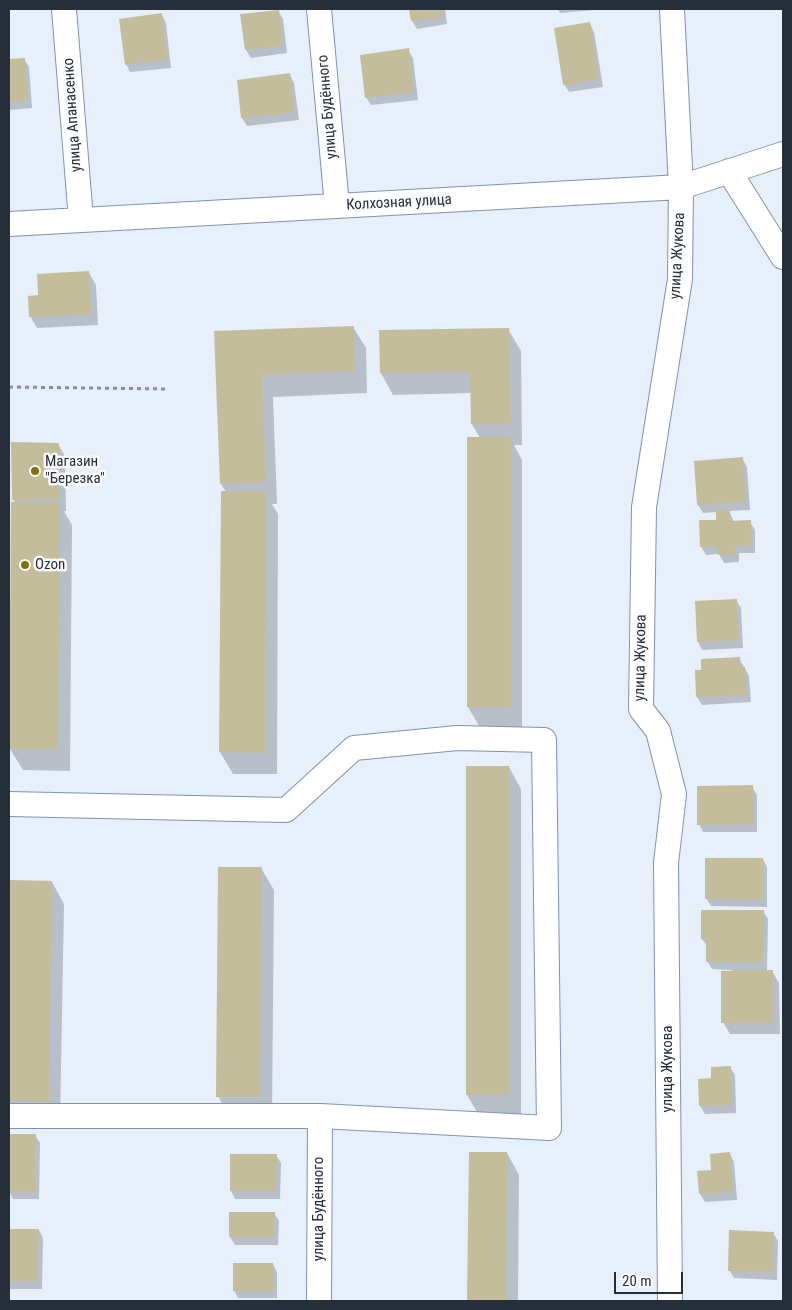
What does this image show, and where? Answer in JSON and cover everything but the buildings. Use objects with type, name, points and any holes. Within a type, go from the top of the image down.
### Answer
[{"type":"street","name":"улица Апанасенко","points":[[64,9],[81,220]]},
{"type":"street","name":"улица Будённого","points":[[319,9],[337,206]]},
{"type":"street","name":"улица Жукова","points":[[670,1301],[666,862],[674,794],[658,731],[640,709],[644,506],[680,279],[681,187],[672,9]]},
{"type":"street","name":"Колхозная улица","points":[[9,224],[681,187],[783,154]]},
{"type":"street","points":[[729,171],[783,257]]},
{"type":"street","points":[[9,804],[286,810],[354,748],[457,738],[544,740],[549,1128],[320,1116],[9,1116]]},
{"type":"street","name":"улица Будённого","points":[[319,1301],[320,1116]]},
{"type":"path","points":[[9,387],[169,388]]},
{"type":"place","name":"Магазин \"Березка\"","points":[[35,471]]},
{"type":"place","name":"Ozon","points":[[25,565]]}]
